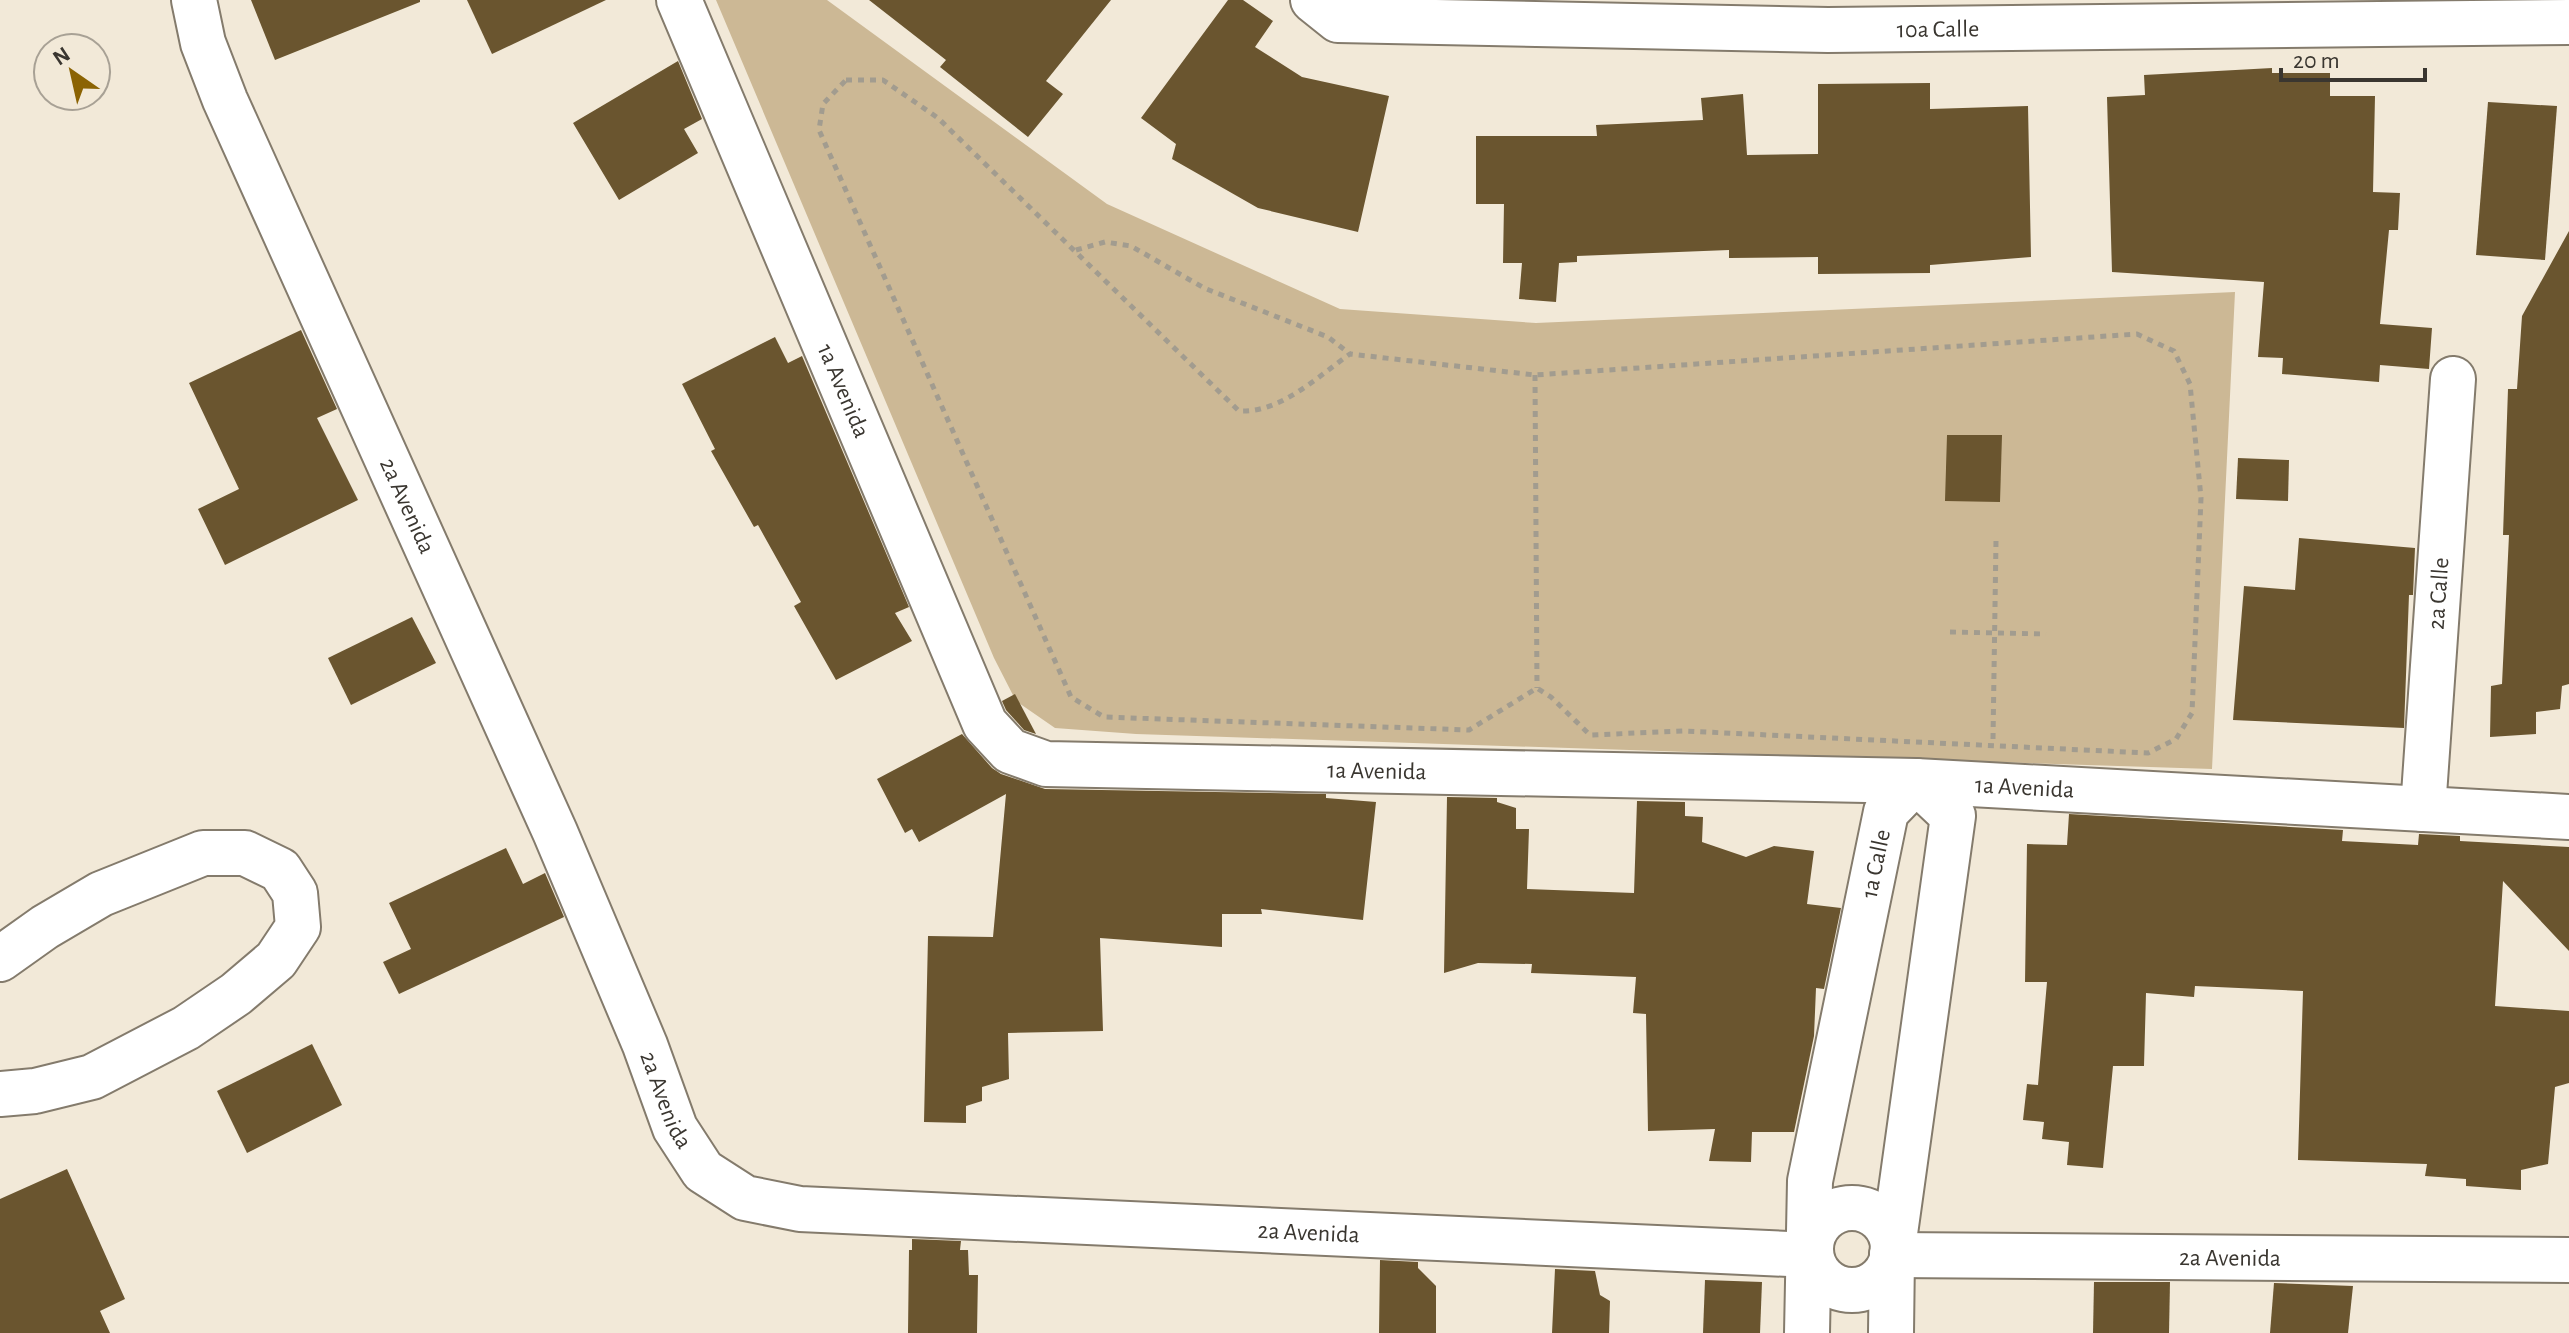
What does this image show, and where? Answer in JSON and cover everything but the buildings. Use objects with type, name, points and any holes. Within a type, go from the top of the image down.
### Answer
[{"type":"street","name":"2a Avenida","points":[[194,0],[203,43],[225,100],[555,832],[645,1045],[675,1128],[703,1171],[745,1198],[800,1209],[1810,1255]]},
{"type":"street","name":"1a Avenida","points":[[679,0],[985,724],[1010,751],[1046,764],[1916,781],[2569,817]]},
{"type":"street","name":"10a Calle","points":[[1313,0],[1338,20],[1826,15],[2569,22]]},
{"type":"street","name":"2a Calle","points":[[2423,809],[2453,379]]},
{"type":"street","name":"1a Calle","points":[[1807,1333],[1810,1181],[1886,812],[1916,781]]},
{"type":"street","points":[[1891,1333],[1892,1255],[1892,1241],[1878,1217],[1851,1208],[1838,1210],[1817,1228],[1810,1255],[1823,1278],[1846,1289],[1859,1289],[1881,1277],[1889,1267],[1892,1255],[1953,816],[1916,781]]},
{"type":"street","points":[[0,959],[45,927],[101,894],[203,853],[245,853],[280,870],[295,893],[298,927],[276,960],[236,994],[186,1028],[92,1077],[35,1091],[0,1094]]},
{"type":"street","name":"2a Avenida","points":[[1892,1255],[2569,1260]]},
{"type":"path","points":[[1104,717],[1071,697],[819,130],[823,104],[846,80],[883,80],[938,118],[1239,411],[1256,412],[1284,400],[1350,354]]},
{"type":"path","points":[[1075,250],[1105,242],[1131,246],[1204,288],[1328,337],[1350,354],[1535,375],[2137,334],[2174,351],[2190,384],[2201,498],[2192,713],[2176,739],[2148,753],[1684,731],[1590,735],[1551,697],[1537,688],[1535,375]]},
{"type":"path","points":[[1993,745],[1996,540]]},
{"type":"path","points":[[1950,632],[2046,634]]},
{"type":"shaded area","points":[[716,0],[827,0],[1107,204],[1340,309],[1536,323],[2235,292],[2212,769],[1136,734],[1055,728],[1016,701],[994,658]]}]
